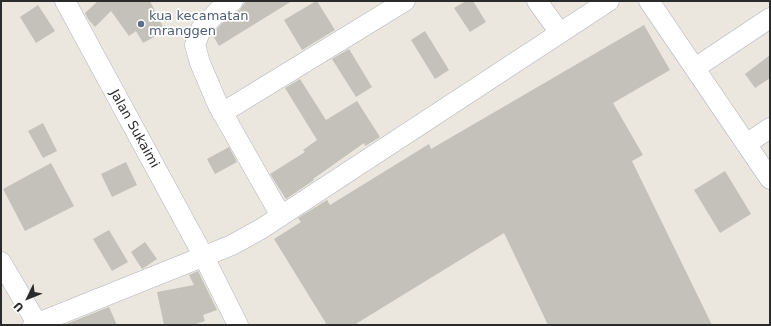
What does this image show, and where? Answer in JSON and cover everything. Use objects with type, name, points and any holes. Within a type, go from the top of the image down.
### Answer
[{"type":"street","name":"Jalan Sukaimi","points":[[65,1],[204,257],[238,325]]},
{"type":"street","points":[[233,1],[220,9],[201,29],[195,46],[200,63],[222,113],[281,216]]},
{"type":"street","points":[[222,113],[405,1]]},
{"type":"street","points":[[537,1],[560,33]]},
{"type":"street","points":[[1,262],[36,325],[123,288],[232,245],[281,216],[609,1]]},
{"type":"street","points":[[649,1],[770,179]]},
{"type":"street","points":[[695,68],[770,18]]},
{"type":"street","points":[[746,144],[770,128]]},
{"type":"building","name":"kua kecamatan mranggen","points":[[98,1],[150,1],[165,31],[143,43],[136,31],[129,36],[111,11],[95,27],[85,13]]},
{"type":"building","points":[[246,1],[292,1],[219,46],[212,34],[227,18],[239,11]]},
{"type":"building","points":[[316,1],[335,30],[302,50],[284,20]]},
{"type":"building","points":[[466,1],[473,1],[486,22],[470,32],[454,8]]},
{"type":"building","points":[[38,5],[55,31],[36,43],[20,17]]},
{"type":"building","points":[[644,25],[670,70],[613,103],[643,155],[632,161],[712,325],[548,325],[504,233],[354,325],[327,325],[274,239],[301,222],[298,218],[327,200],[330,205],[429,144],[431,149]]},
{"type":"building","points":[[425,31],[449,70],[435,79],[411,40]]},
{"type":"building","points":[[349,49],[372,87],[356,97],[332,59]]},
{"type":"building","points":[[770,55],[770,78],[755,88],[745,74]]},
{"type":"building","points":[[300,79],[326,120],[357,101],[380,137],[365,146],[364,143],[286,199],[270,174],[305,152],[303,150],[317,140],[285,88]]},
{"type":"building","points":[[43,123],[57,151],[43,158],[28,131]]},
{"type":"building","points":[[229,147],[237,162],[215,174],[207,159]]},
{"type":"building","points":[[126,162],[137,185],[112,197],[101,174]]},
{"type":"building","points":[[51,163],[74,206],[25,231],[3,189]]},
{"type":"building","points":[[725,171],[751,214],[720,233],[694,190]]},
{"type":"building","points":[[109,230],[128,262],[112,271],[93,239]]},
{"type":"building","points":[[145,242],[157,259],[142,269],[131,252]]},
{"type":"building","points":[[198,271],[217,310],[203,315],[205,321],[193,325],[164,325],[157,292],[194,285],[189,275]]},
{"type":"building","points":[[109,307],[117,325],[64,325]]},
{"type":"place","name":"kua kecamatan mranggen","points":[[141,24]]}]
